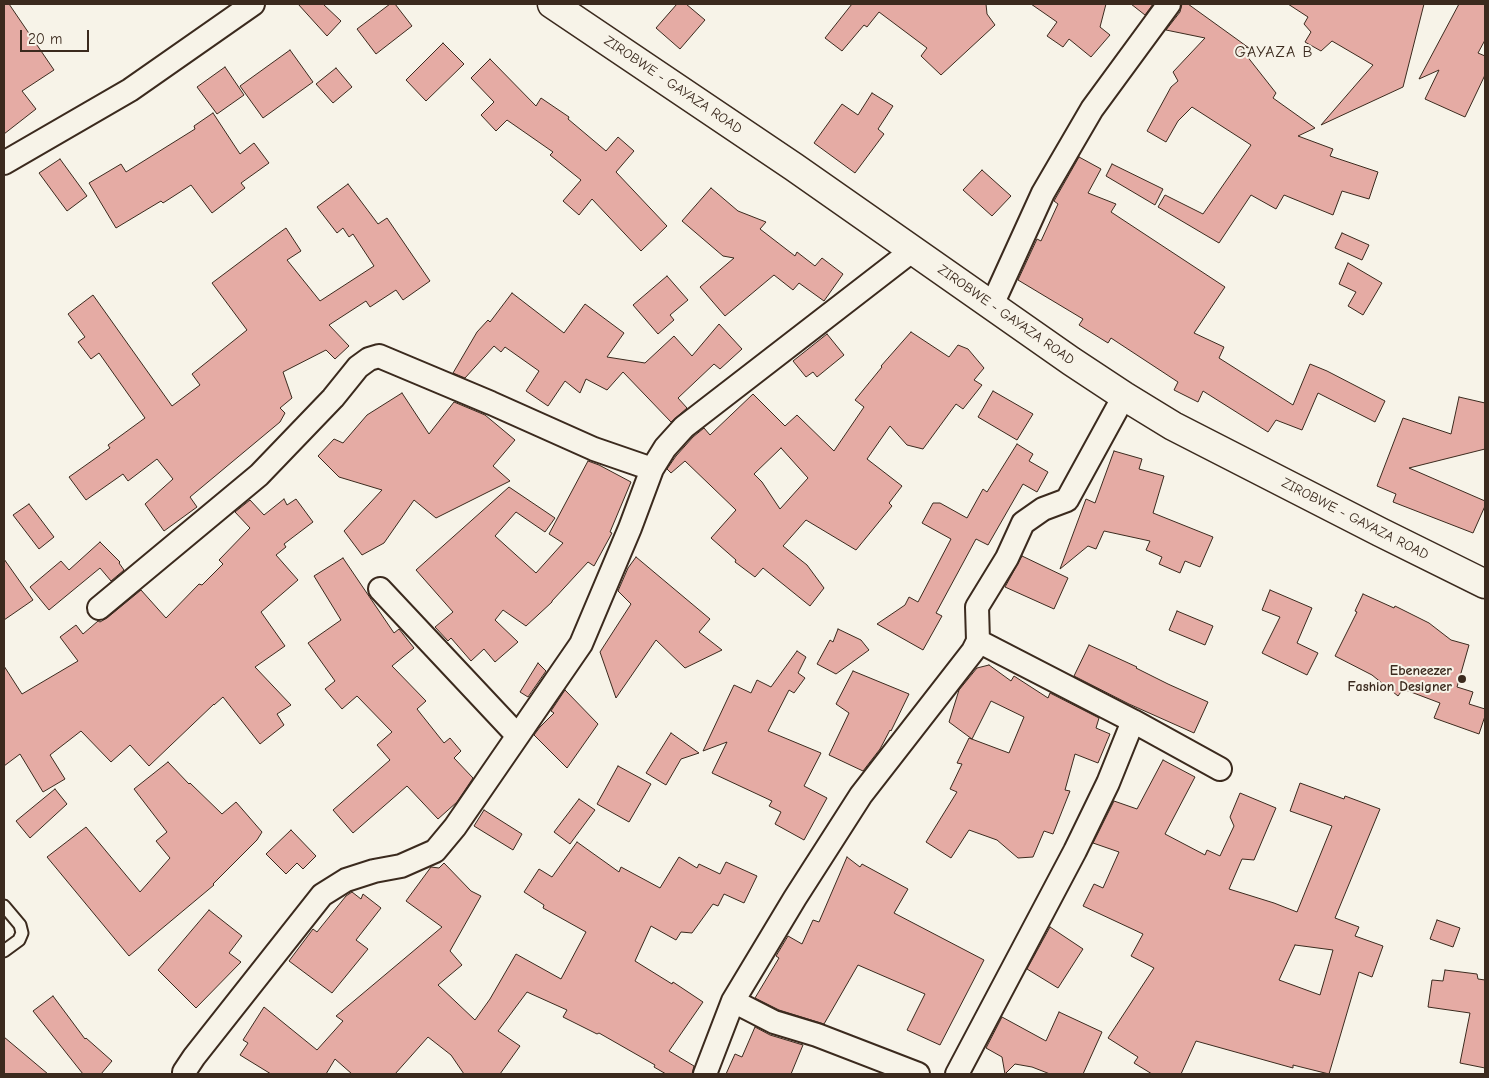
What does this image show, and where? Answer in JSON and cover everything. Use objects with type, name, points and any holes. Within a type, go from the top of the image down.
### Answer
[{"type":"street","points":[[4,164],[130,90],[253,4]]},
{"type":"street","name":"ZIROBWE - GAYAZA ROAD","points":[[552,4],[794,167],[1124,396],[1181,430],[1485,584]]},
{"type":"street","points":[[992,305],[1043,193],[1092,109],[1169,4]]},
{"type":"street","points":[[184,1074],[194,1057],[322,895],[346,880],[374,871],[401,866],[435,851],[455,827],[581,644],[630,528],[652,469],[665,448],[684,427],[913,250]]},
{"type":"street","points":[[99,608],[259,475],[333,398],[358,367],[369,359],[379,356],[594,449],[652,469]]},
{"type":"street","points":[[705,1074],[733,1001],[795,898],[861,795],[973,651],[978,641],[977,607],[1007,558],[1023,523],[1043,508],[1067,500],[1124,396]]},
{"type":"street","points":[[380,589],[517,735]]},
{"type":"street","points":[[978,641],[1133,721],[1220,769]]},
{"type":"street","points":[[957,1074],[1075,851],[1108,783],[1133,721]]},
{"type":"street","points":[[733,1001],[774,1022],[817,1035],[918,1074]]},
{"type":"lane","points":[[4,906],[20,925],[22,933],[19,940],[4,951]]},
{"type":"building","points":[[4,4],[9,4],[54,70],[22,91],[36,109],[4,134]]},
{"type":"building","points":[[298,4],[323,4],[341,21],[327,36]]},
{"type":"building","points":[[390,4],[395,4],[412,26],[376,54],[357,29]]},
{"type":"building","points":[[677,4],[686,4],[705,20],[680,49],[656,28]]},
{"type":"building","points":[[852,4],[986,4],[987,14],[995,25],[941,75],[921,56],[927,48],[879,12],[867,27],[864,25],[842,51],[825,38]]},
{"type":"building","points":[[1031,4],[1106,4],[1100,27],[1110,35],[1091,57],[1069,39],[1063,47],[1047,36],[1057,22]]},
{"type":"building","points":[[1131,4],[1153,4],[1145,15]]},
{"type":"building","points":[[1182,4],[1188,4],[1249,48],[1239,46],[1276,93],[1273,98],[1315,128],[1298,136],[1333,149],[1330,156],[1378,172],[1369,199],[1342,191],[1333,215],[1284,195],[1276,209],[1251,195],[1219,243],[1158,207],[1165,195],[1203,214],[1251,145],[1192,107],[1178,121],[1166,142],[1147,131],[1171,87],[1178,81],[1173,72],[1205,38],[1166,30],[1180,12]]},
{"type":"building","points":[[1288,4],[1424,4],[1403,87],[1321,125],[1373,65],[1332,41],[1321,51],[1305,42],[1311,32],[1304,24],[1308,17]]},
{"type":"building","points":[[1459,4],[1485,4],[1485,40],[1478,53],[1485,56],[1485,75],[1465,117],[1425,99],[1439,70],[1419,79]]},
{"type":"building","points":[[443,43],[464,64],[426,101],[406,80]]},
{"type":"building","points":[[290,50],[313,82],[263,118],[240,86]]},
{"type":"building","points":[[490,59],[536,106],[541,98],[569,117],[568,119],[606,151],[618,137],[634,151],[616,172],[667,226],[641,251],[592,199],[579,215],[563,201],[581,180],[550,155],[553,152],[507,120],[496,131],[481,115],[494,102],[471,78]]},
{"type":"building","points":[[225,67],[244,95],[217,114],[197,87]]},
{"type":"building","points":[[336,68],[352,87],[333,103],[316,84]]},
{"type":"building","points":[[872,93],[893,106],[878,129],[884,134],[855,173],[814,143],[842,104],[858,115]]},
{"type":"building","points":[[213,113],[240,154],[254,143],[269,163],[241,183],[245,188],[212,213],[191,185],[163,203],[161,201],[116,228],[89,183],[121,164],[126,172],[195,129],[194,126]]},
{"type":"building","points":[[1079,157],[1101,169],[1088,193],[1116,204],[1111,212],[1225,287],[1194,333],[1224,347],[1219,358],[1293,405],[1310,364],[1385,401],[1375,422],[1318,393],[1302,430],[1276,420],[1268,432],[1203,391],[1198,402],[1174,390],[1178,382],[1111,338],[1108,343],[1079,325],[1083,319],[1018,280],[1037,239],[1041,241],[1058,204],[1054,201]]},
{"type":"building","points":[[60,159],[87,196],[67,211],[39,173]]},
{"type":"building","points":[[1112,164],[1163,189],[1155,205],[1106,176]]},
{"type":"building","points":[[982,170],[1011,196],[992,216],[963,190]]},
{"type":"building","points":[[348,184],[378,224],[387,218],[430,281],[403,300],[396,290],[370,307],[366,301],[329,325],[349,346],[335,359],[326,350],[283,372],[292,398],[280,408],[285,413],[280,422],[190,497],[197,507],[164,531],[145,504],[173,479],[157,459],[128,481],[123,474],[86,500],[69,477],[110,448],[108,445],[145,418],[99,353],[91,359],[78,342],[85,337],[68,314],[93,295],[172,406],[200,385],[192,374],[247,330],[212,283],[286,228],[301,251],[287,260],[320,301],[374,266],[353,234],[349,237],[343,228],[337,233],[317,207]]},
{"type":"building","points":[[711,188],[738,211],[766,222],[760,229],[795,256],[797,252],[815,266],[822,258],[843,274],[824,301],[799,283],[793,290],[774,275],[725,316],[700,287],[734,258],[723,256],[682,221]]},
{"type":"building","points":[[1342,233],[1369,245],[1362,260],[1335,248]]},
{"type":"building","points":[[1348,263],[1382,283],[1363,315],[1348,306],[1356,292],[1339,284]]},
{"type":"building","points":[[667,276],[688,300],[670,315],[674,320],[658,334],[633,305]]},
{"type":"building","points":[[512,293],[564,333],[585,304],[624,333],[607,357],[645,363],[674,336],[692,356],[719,324],[742,349],[720,369],[714,364],[678,398],[687,408],[671,422],[623,372],[607,390],[586,379],[580,393],[565,381],[548,406],[526,391],[539,371],[505,347],[501,352],[494,346],[465,378],[453,373],[477,332],[488,320],[490,322]]},
{"type":"building","points":[[911,332],[949,357],[958,345],[968,349],[984,368],[974,380],[982,385],[963,409],[956,404],[923,449],[907,445],[890,426],[867,459],[902,486],[889,503],[892,506],[856,550],[806,520],[783,546],[807,565],[824,588],[810,606],[763,568],[755,577],[735,562],[736,560],[711,538],[736,510],[685,461],[671,473],[667,469],[693,437],[704,428],[710,435],[753,394],[785,426],[797,415],[834,451],[864,407],[855,400],[881,366]],"holes":[[[781,448],[808,478],[780,509],[762,482],[754,474]]]},
{"type":"building","points":[[827,334],[844,355],[817,377],[813,372],[806,377],[793,361]]},
{"type":"building","points":[[993,391],[1033,414],[1017,440],[978,417]]},
{"type":"building","points":[[402,393],[429,434],[454,402],[485,415],[515,440],[493,466],[510,481],[436,518],[414,500],[384,543],[362,555],[344,531],[382,490],[339,477],[318,456],[334,439],[343,443],[367,415]]},
{"type":"building","points":[[1459,397],[1485,403],[1485,449],[1409,468],[1485,501],[1485,506],[1473,533],[1393,502],[1396,494],[1377,486],[1403,418],[1451,434]]},
{"type":"building","points":[[1017,444],[1033,454],[1029,461],[1048,472],[1037,492],[1023,484],[988,545],[976,539],[936,613],[942,616],[923,650],[877,624],[905,605],[909,597],[918,602],[951,539],[922,523],[933,503],[940,503],[967,518],[983,489],[987,492]]},
{"type":"building","points":[[1114,451],[1142,459],[1139,469],[1164,476],[1153,513],[1213,537],[1200,567],[1185,561],[1180,573],[1159,564],[1162,557],[1146,550],[1150,541],[1104,531],[1096,549],[1088,546],[1060,569],[1086,499],[1095,503]]},
{"type":"building","points":[[588,461],[631,482],[610,532],[612,533],[594,566],[588,562],[552,602],[526,626],[503,610],[495,620],[518,642],[495,662],[484,649],[471,661],[451,638],[448,641],[435,627],[453,612],[416,570],[509,487],[555,518],[545,532],[516,512],[495,536],[536,573],[563,543],[549,534]]},
{"type":"building","points":[[284,499],[287,505],[296,499],[313,522],[284,544],[286,547],[276,555],[298,580],[261,612],[285,646],[255,667],[291,705],[277,714],[284,725],[260,744],[223,697],[149,766],[130,745],[111,762],[81,731],[50,755],[65,779],[43,792],[20,754],[4,766],[4,666],[22,694],[78,661],[60,637],[76,625],[83,634],[98,621],[100,622],[107,618],[141,590],[166,618],[199,584],[202,585],[223,564],[219,560],[250,528],[235,512],[250,500],[264,515]]},
{"type":"building","points":[[29,504],[54,537],[39,549],[13,515]]},
{"type":"building","points":[[100,542],[120,562],[124,570],[111,581],[100,568],[49,610],[30,587],[61,561],[69,570]]},
{"type":"building","points":[[1022,556],[1068,578],[1054,609],[1005,587]]},
{"type":"building","points":[[636,557],[710,619],[699,632],[722,650],[685,668],[656,640],[616,698],[600,652],[631,604],[618,591],[628,568]]},
{"type":"building","points":[[343,558],[394,633],[399,629],[414,648],[392,666],[426,701],[417,709],[444,743],[450,738],[461,751],[454,758],[473,778],[457,802],[438,819],[407,786],[353,833],[333,810],[390,760],[377,745],[392,732],[357,696],[342,709],[325,689],[335,681],[308,643],[341,620],[314,576]]},
{"type":"building","points":[[4,559],[33,600],[4,620]]},
{"type":"building","points":[[1270,590],[1312,608],[1297,643],[1318,653],[1307,675],[1262,653],[1280,617],[1262,610]]},
{"type":"building","points":[[1363,594],[1394,608],[1395,606],[1429,623],[1451,640],[1469,645],[1457,687],[1473,692],[1469,704],[1485,709],[1485,716],[1479,734],[1434,718],[1440,703],[1403,689],[1398,696],[1372,675],[1335,656],[1357,612],[1355,611]]},
{"type":"building","points":[[1177,611],[1213,626],[1205,645],[1169,630]]},
{"type":"building","points":[[838,629],[861,640],[869,650],[836,674],[817,664],[830,640],[833,642]]},
{"type":"building","points":[[1089,645],[1208,702],[1194,733],[1129,704],[1074,676]]},
{"type":"building","points":[[797,651],[806,657],[798,673],[805,678],[794,693],[789,690],[768,731],[821,753],[804,786],[827,798],[804,840],[775,824],[781,812],[769,806],[772,801],[712,773],[727,742],[703,751],[734,685],[751,693],[757,680],[771,687]]},
{"type":"building","points":[[538,663],[546,671],[528,697],[520,692]]},
{"type":"building","points":[[989,665],[1011,681],[1014,676],[1048,698],[1050,693],[1099,718],[1096,728],[1110,734],[1098,763],[1075,754],[1065,790],[1070,791],[1053,834],[1044,831],[1033,857],[1018,858],[997,840],[969,830],[951,858],[926,842],[957,792],[950,789],[962,764],[957,763],[969,738],[1009,753],[1024,717],[991,701],[972,739],[949,722],[959,690],[977,668]]},
{"type":"building","points":[[853,671],[909,694],[891,731],[863,771],[829,755],[849,713],[836,704]]},
{"type":"building","points":[[565,690],[598,724],[567,768],[534,735],[554,713],[551,711]]},
{"type":"building","points":[[671,733],[699,753],[681,759],[666,785],[646,773]]},
{"type":"building","points":[[1163,760],[1195,777],[1165,834],[1205,855],[1207,850],[1220,856],[1234,826],[1230,817],[1240,793],[1276,808],[1254,860],[1242,859],[1229,889],[1297,912],[1332,826],[1290,811],[1300,783],[1344,799],[1345,796],[1380,809],[1335,918],[1359,927],[1355,936],[1383,946],[1372,977],[1359,972],[1329,1074],[1293,1065],[1293,1068],[1196,1041],[1181,1074],[1152,1074],[1134,1063],[1138,1057],[1108,1038],[1154,968],[1131,956],[1143,934],[1083,906],[1094,884],[1103,888],[1119,852],[1093,843],[1114,801],[1137,809]],"holes":[[[1295,945],[1333,950],[1320,995],[1279,980]]]},
{"type":"building","points":[[168,762],[222,814],[236,802],[262,832],[257,840],[214,885],[129,956],[47,857],[86,827],[140,892],[170,858],[156,841],[167,832],[134,789]]},
{"type":"building","points":[[618,766],[651,784],[629,822],[597,804]]},
{"type":"building","points":[[55,789],[67,804],[30,838],[16,821]]},
{"type":"building","points":[[579,799],[595,810],[570,844],[554,832]]},
{"type":"building","points":[[484,810],[522,834],[513,850],[474,826]]},
{"type":"building","points":[[291,830],[316,856],[303,869],[297,863],[286,874],[266,854]]},
{"type":"building","points":[[577,842],[619,872],[621,867],[660,888],[679,857],[697,868],[699,864],[720,874],[726,862],[757,876],[744,903],[724,894],[718,906],[713,904],[692,933],[681,932],[676,940],[651,926],[635,961],[672,984],[673,982],[703,1002],[669,1051],[694,1066],[692,1074],[666,1074],[654,1067],[655,1065],[599,1033],[597,1034],[563,1017],[567,1010],[527,992],[498,1031],[520,1046],[500,1074],[464,1074],[451,1055],[428,1037],[395,1074],[352,1074],[335,1059],[326,1074],[271,1074],[240,1055],[248,1043],[243,1040],[264,1007],[317,1050],[343,1021],[336,1016],[442,927],[406,901],[431,867],[439,868],[444,863],[471,891],[481,896],[450,951],[462,965],[438,985],[475,1020],[490,999],[516,954],[561,979],[586,932],[543,908],[544,905],[524,892],[539,869],[552,877]]},
{"type":"building","points":[[847,857],[860,867],[862,864],[908,889],[894,913],[984,960],[940,1045],[907,1030],[925,994],[858,965],[824,1024],[779,1010],[755,998],[779,958],[776,956],[788,936],[802,944],[813,920],[819,922]]},
{"type":"building","points":[[352,892],[361,899],[363,894],[381,908],[356,940],[368,949],[332,993],[289,961],[313,929],[317,932],[346,896]]},
{"type":"building","points":[[209,910],[242,936],[229,953],[241,962],[196,1008],[158,970]]},
{"type":"building","points":[[1437,920],[1460,928],[1453,947],[1430,939]]},
{"type":"building","points":[[1050,927],[1083,949],[1058,988],[1027,969]]},
{"type":"building","points":[[1445,970],[1477,974],[1478,979],[1485,980],[1485,1068],[1460,1063],[1470,1013],[1428,1007],[1432,980],[1443,981]]},
{"type":"building","points":[[53,996],[85,1039],[112,1061],[101,1074],[83,1074],[33,1011]]},
{"type":"building","points":[[1059,1012],[1102,1032],[1083,1074],[1050,1074],[1032,1067],[1015,1064],[1005,1074],[1002,1057],[986,1048],[1002,1017],[1046,1041]]},
{"type":"building","points":[[755,1027],[770,1035],[803,1045],[791,1074],[726,1074],[735,1054],[742,1057]]},
{"type":"building","points":[[4,1037],[48,1074],[4,1074]]},
{"type":"place","name":"Ebeneezer Fashion Designer","points":[[1462,679]]},
{"type":"district","name":"GAYAZA B","points":[[1274,52]]}]
